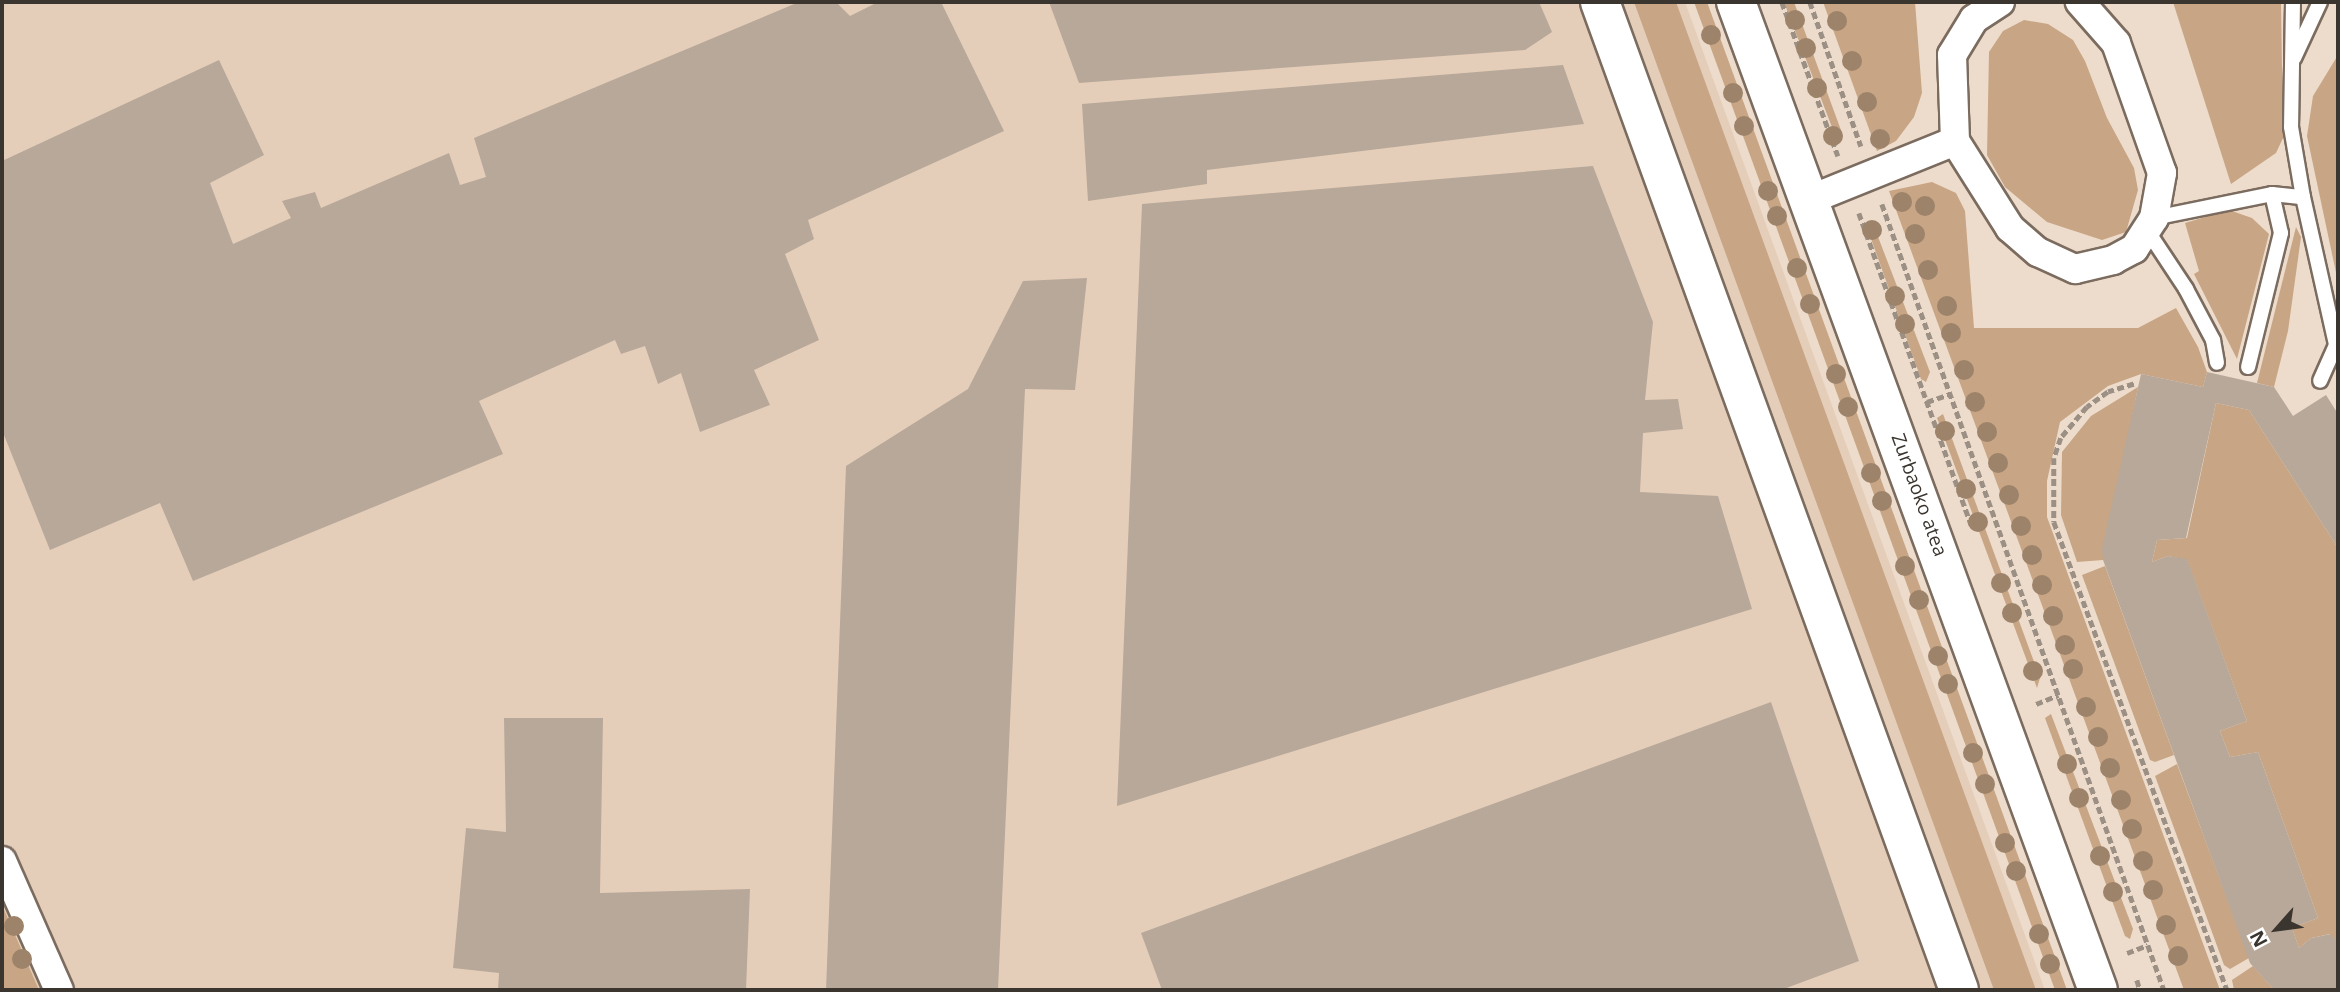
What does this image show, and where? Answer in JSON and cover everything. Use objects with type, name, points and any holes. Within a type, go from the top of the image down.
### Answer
[{"type":"main road","points":[[1600,2],[1959,990]]},
{"type":"main road","name":"Zurbaoko atea","points":[[1736,2],[2098,990]]},
{"type":"street","points":[[2000,2],[1974,19],[1952,55],[1955,141],[2010,228],[2038,252],[2075,269],[2113,260],[2134,249],[2150,224],[2162,173],[2143,113],[2116,43],[2080,2]]},
{"type":"street","points":[[1810,200],[1955,141]]},
{"type":"street","points":[[2,860],[59,990]]},
{"type":"lane","points":[[2293,2],[2291,127],[2303,197],[2336,345],[2320,381]]},
{"type":"lane","points":[[2292,62],[2320,2]]},
{"type":"lane","points":[[2248,367],[2281,233],[2273,194]]},
{"type":"lane","points":[[2217,363],[2209,332],[2150,224],[2273,194],[2303,197]]},
{"type":"path","points":[[1782,2],[1950,394],[2164,990]]},
{"type":"path","points":[[1810,2],[1927,402],[1975,533]]},
{"type":"path","points":[[2134,384],[2108,392],[2087,407],[2061,438],[2054,458],[2054,522],[2227,990]]},
{"type":"path","points":[[1927,402],[1950,394]]},
{"type":"path","points":[[2031,691],[2041,717]]},
{"type":"path","points":[[2036,704],[2058,695]]},
{"type":"path","points":[[2122,940],[2131,965]]},
{"type":"path","points":[[2127,953],[2148,945]]},
{"type":"path","points":[[2136,978],[2140,990]]},
{"type":"shaded area","points":[[2,2],[1685,2],[2045,990],[2,990]]},
{"type":"shaded area","points":[[1634,2],[1676,2],[2036,990],[1994,990]]},
{"type":"shaded area","points":[[1694,2],[1707,2],[2067,990],[2055,990]]},
{"type":"shaded area","points":[[1784,2],[1794,2],[1842,133],[1838,143]]},
{"type":"shaded area","points":[[1823,2],[1915,2],[1922,93],[1914,117],[1896,141],[1877,151]]},
{"type":"shaded area","points":[[2173,2],[2281,2],[2283,138],[2276,153],[2231,184]]},
{"type":"shaded area","points":[[2024,20],[2048,24],[2073,40],[2085,61],[2107,118],[2134,168],[2138,190],[2126,232],[2102,240],[2047,222],[2005,187],[1987,155],[1989,52],[2003,31]]},
{"type":"shaded area","points":[[2338,55],[2338,282],[2307,136],[2313,96]]},
{"type":"shaded area","points":[[1932,182],[1956,193],[1965,211],[1974,328],[2138,328],[2176,308],[2198,347],[2207,372],[2203,387],[2141,374],[2108,386],[2060,422],[2047,481],[2047,517],[2220,990],[2184,990],[1889,191]]},
{"type":"shaded area","points":[[2229,210],[2252,218],[2269,234],[2237,359],[2194,274],[2199,271],[2185,223]]},
{"type":"shaded area","points":[[2296,227],[2301,237],[2288,331],[2274,387],[2257,383]]},
{"type":"shaded area","points":[[1875,229],[1930,372],[1926,382],[1921,379],[1869,233]]},
{"type":"shaded area","points":[[2138,387],[2103,560],[2077,562],[2061,515],[2062,452],[2091,416]]},
{"type":"shaded area","points":[[2216,403],[2249,410],[2338,548],[2338,943],[2330,934],[2311,938],[2299,948],[2292,928],[2318,918],[2258,752],[2230,757],[2220,731],[2247,721],[2187,560],[2168,556],[2152,562],[2157,540],[2187,538]]},
{"type":"shaded area","points":[[1943,414],[2040,678],[2037,688],[1937,418]]},
{"type":"shaded area","points":[[2105,566],[2174,755],[2155,762],[2150,760],[2082,575]]},
{"type":"shaded area","points":[[2051,714],[2133,929],[2130,939],[2125,936],[2045,718]]},
{"type":"shaded area","points":[[2177,764],[2249,958],[2230,969],[2224,965],[2155,776]]},
{"type":"shaded area","points":[[2,905],[39,990],[2,990]]},
{"type":"shaded area","points":[[2253,966],[2274,990],[2234,990],[2232,980]]},
{"type":"building","points":[[799,2],[836,2],[850,16],[878,2],[941,2],[1004,131],[808,220],[814,239],[785,254],[819,340],[754,370],[770,405],[700,432],[681,373],[658,384],[645,346],[621,354],[615,340],[479,401],[503,454],[193,581],[160,503],[50,550],[2,430],[2,161],[219,60],[264,155],[210,183],[233,244],[291,218],[282,201],[315,192],[321,208],[449,153],[460,185],[486,177],[474,138]]},
{"type":"building","points":[[1049,2],[1539,2],[1552,32],[1525,50],[1079,83]]},
{"type":"building","points":[[1563,65],[1584,124],[1207,170],[1207,184],[1088,201],[1082,104]]},
{"type":"building","points":[[1593,166],[1653,322],[1645,400],[1678,399],[1683,429],[1643,433],[1640,492],[1718,496],[1752,609],[1117,806],[1142,204]]},
{"type":"building","points":[[1087,278],[1075,390],[1025,389],[998,990],[826,990],[846,466],[968,389],[1023,281]]},
{"type":"building","points":[[2207,372],[2274,387],[2293,416],[2326,395],[2338,414],[2338,548],[2249,410],[2216,403],[2186,538],[2157,540],[2152,562],[2168,556],[2187,559],[2247,721],[2220,731],[2230,757],[2258,752],[2318,918],[2292,928],[2299,948],[2311,938],[2331,934],[2338,943],[2338,990],[2274,990],[2250,963],[2103,560],[2102,548],[2141,374],[2203,387]]},
{"type":"building","points":[[1771,702],[1859,961],[1781,990],[1162,990],[1141,933]]},
{"type":"building","points":[[504,718],[603,718],[600,893],[750,889],[746,990],[498,990],[499,973],[453,968],[466,828],[506,832]]}]
